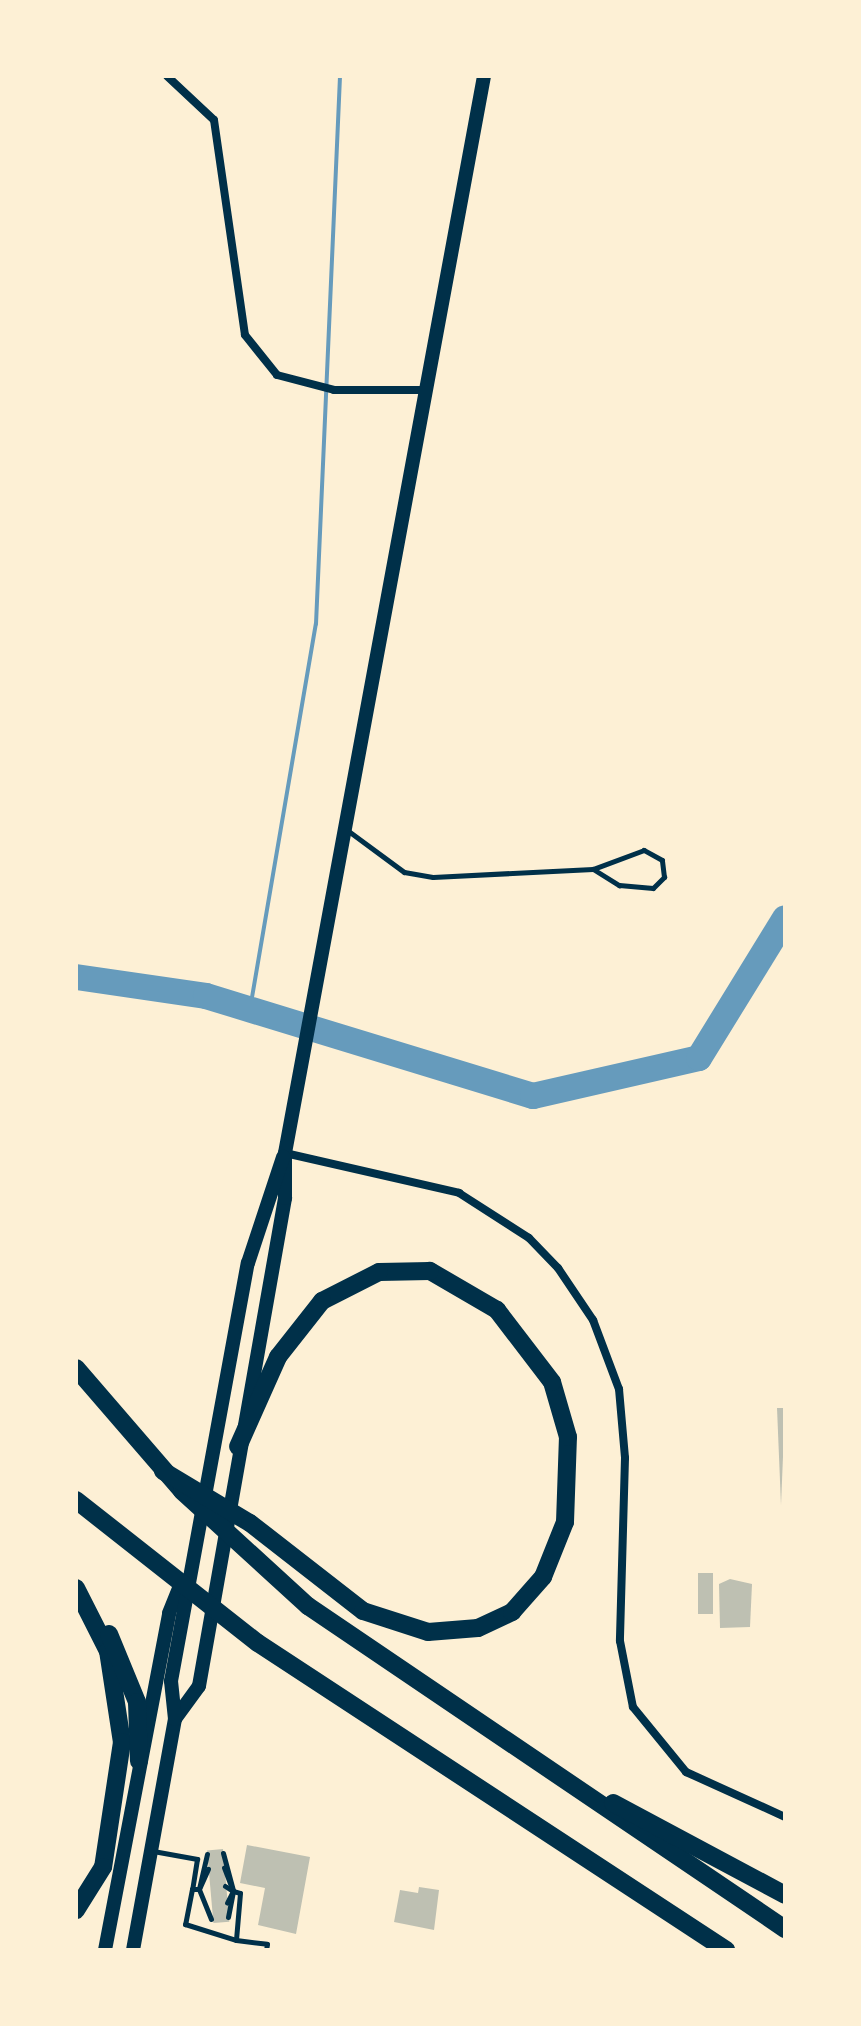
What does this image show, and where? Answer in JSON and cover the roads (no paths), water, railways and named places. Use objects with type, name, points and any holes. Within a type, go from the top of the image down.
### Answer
[{"type":"highway","points":[[163,1471],[275,1544],[329,1589],[398,1626],[453,1632],[494,1621],[530,1595],[565,1522],[571,1464],[562,1406],[535,1353],[497,1310],[430,1271],[394,1269],[338,1288],[305,1318],[278,1357],[238,1447]]},
{"type":"highway","points":[[76,1368],[147,1454],[271,1576],[512,1749],[785,1929]]},
{"type":"highway","points":[[76,1500],[258,1643],[726,1950]]},
{"type":"highway","points":[[76,1588],[129,1675],[139,1761]]},
{"type":"highway","points":[[76,1910],[103,1867],[121,1756],[117,1685],[95,1616]]},
{"type":"highway","points":[[512,1749],[785,1895]]},
{"type":"main road","points":[[175,1719],[199,1686],[238,1447],[285,1198],[285,1153],[484,76]]},
{"type":"main road","points":[[133,1950],[175,1719],[171,1681],[248,1263],[266,1191],[285,1153]]},
{"type":"main road","points":[[105,1950],[169,1613],[194,1551]]},
{"type":"street","points":[[167,76],[214,120],[245,335],[277,375],[334,390],[427,390]]},
{"type":"street","points":[[285,1153],[459,1193],[529,1238],[566,1278],[602,1337],[622,1407],[619,1632],[633,1707],[686,1772],[785,1817]]},
{"type":"lane","points":[[346,829],[404,872],[593,869],[644,850],[662,860],[664,877],[653,888],[619,885],[593,869]]},
{"type":"lane","points":[[151,1851],[197,1859],[185,1924],[236,1940],[267,1944],[266,1950]]},
{"type":"lane","points":[[223,1853],[233,1891],[228,1917]]},
{"type":"lane","points":[[207,1854],[199,1889],[211,1919]]},
{"type":"lane","points":[[224,1868],[233,1891],[227,1903]]},
{"type":"lane","points":[[199,1889],[208,1869]]},
{"type":"lane","points":[[225,1886],[240,1893],[236,1940]]},
{"type":"lane","points":[[192,1889],[209,1887]]},
{"type":"lane","points":[[199,1889],[211,1905]]},
{"type":"waterway","points":[[250,1009],[316,624],[340,76]]},
{"type":"waterway","points":[[76,977],[206,996],[533,1096],[699,1058],[785,918]]}]
